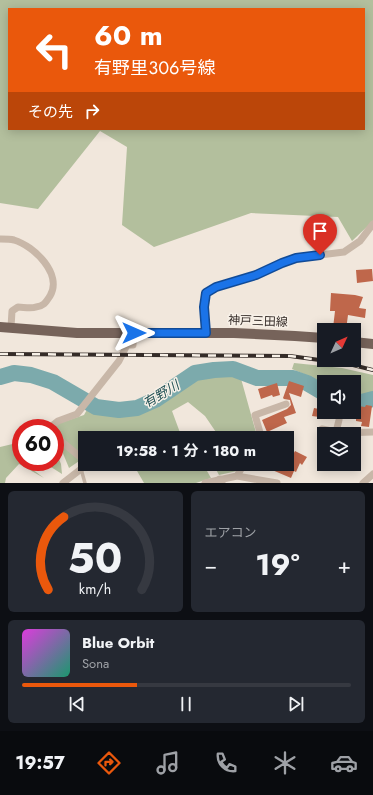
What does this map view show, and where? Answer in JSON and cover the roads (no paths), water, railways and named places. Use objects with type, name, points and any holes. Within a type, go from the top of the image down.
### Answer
[{"type":"main road","name":"神戸三田線","points":[[0,326],[77,333],[206,333],[317,338]]},
{"type":"main road","points":[[361,343],[373,344]]},
{"type":"street","points":[[206,333],[204,307],[206,293],[216,287],[256,275],[296,258],[344,252],[360,241],[373,224]]},
{"type":"street","points":[[1,239],[14,240],[38,255],[48,266],[54,280],[52,292],[44,305],[35,308],[18,307],[12,311],[11,328]]},
{"type":"street","points":[[63,419],[77,414],[84,407],[119,361],[127,345],[133,345],[134,333]]},
{"type":"street","points":[[259,431],[254,415],[286,404]]},
{"type":"street","points":[[337,427],[339,420]]},
{"type":"street","points":[[361,432],[373,432]]},
{"type":"street","points":[[64,445],[78,458]]},
{"type":"street","points":[[63,483],[78,469]]},
{"type":"street","points":[[237,476],[240,471]]},
{"type":"street","points":[[363,483],[373,474]]},
{"type":"street","points":[[205,483],[221,481],[237,476],[277,483]]},
{"type":"lane","points":[[84,471],[85,483]]},
{"type":"waterway","name":"有野川","points":[[0,377],[14,373],[31,375],[53,382],[96,407],[119,410],[137,408],[155,400],[195,373],[214,370],[233,369],[257,378],[293,378],[307,383],[317,389]]},
{"type":"waterway","name":"有野川","points":[[361,402],[373,399]]},
{"type":"railway","points":[[0,354],[290,356],[349,364],[373,370]]}]
